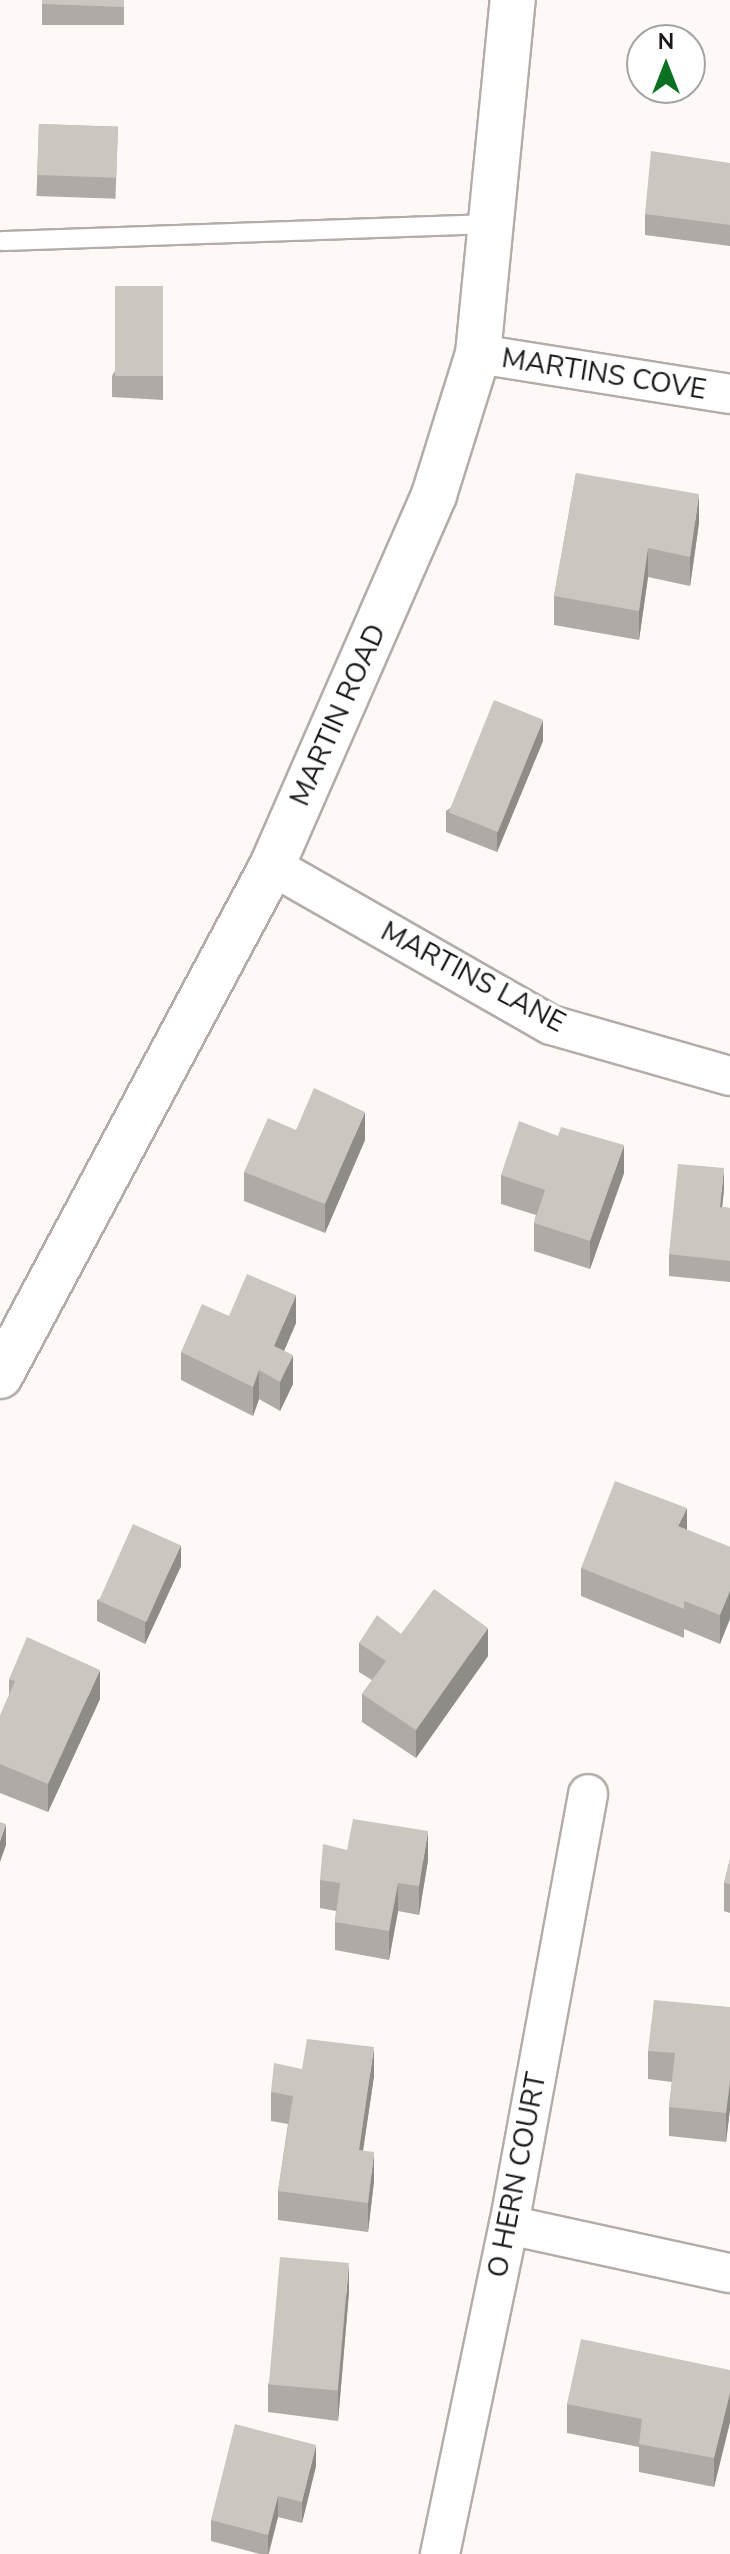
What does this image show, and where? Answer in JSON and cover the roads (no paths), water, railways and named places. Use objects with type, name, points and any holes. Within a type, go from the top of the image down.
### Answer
[{"type":"street","name":"MARTIN ROAD","points":[[0,1376],[272,866],[434,495],[478,354],[513,0]]},
{"type":"street","name":"MARTINS COVE","points":[[478,354],[730,394]]},
{"type":"street","name":"MARTINS LANE","points":[[272,866],[551,1025],[730,1076]]},
{"type":"street","name":"O HERN COURT","points":[[440,2554],[509,2225],[588,1794]]},
{"type":"street","points":[[509,2225],[730,2273]]},
{"type":"lane","points":[[2,241],[489,224]]}]
